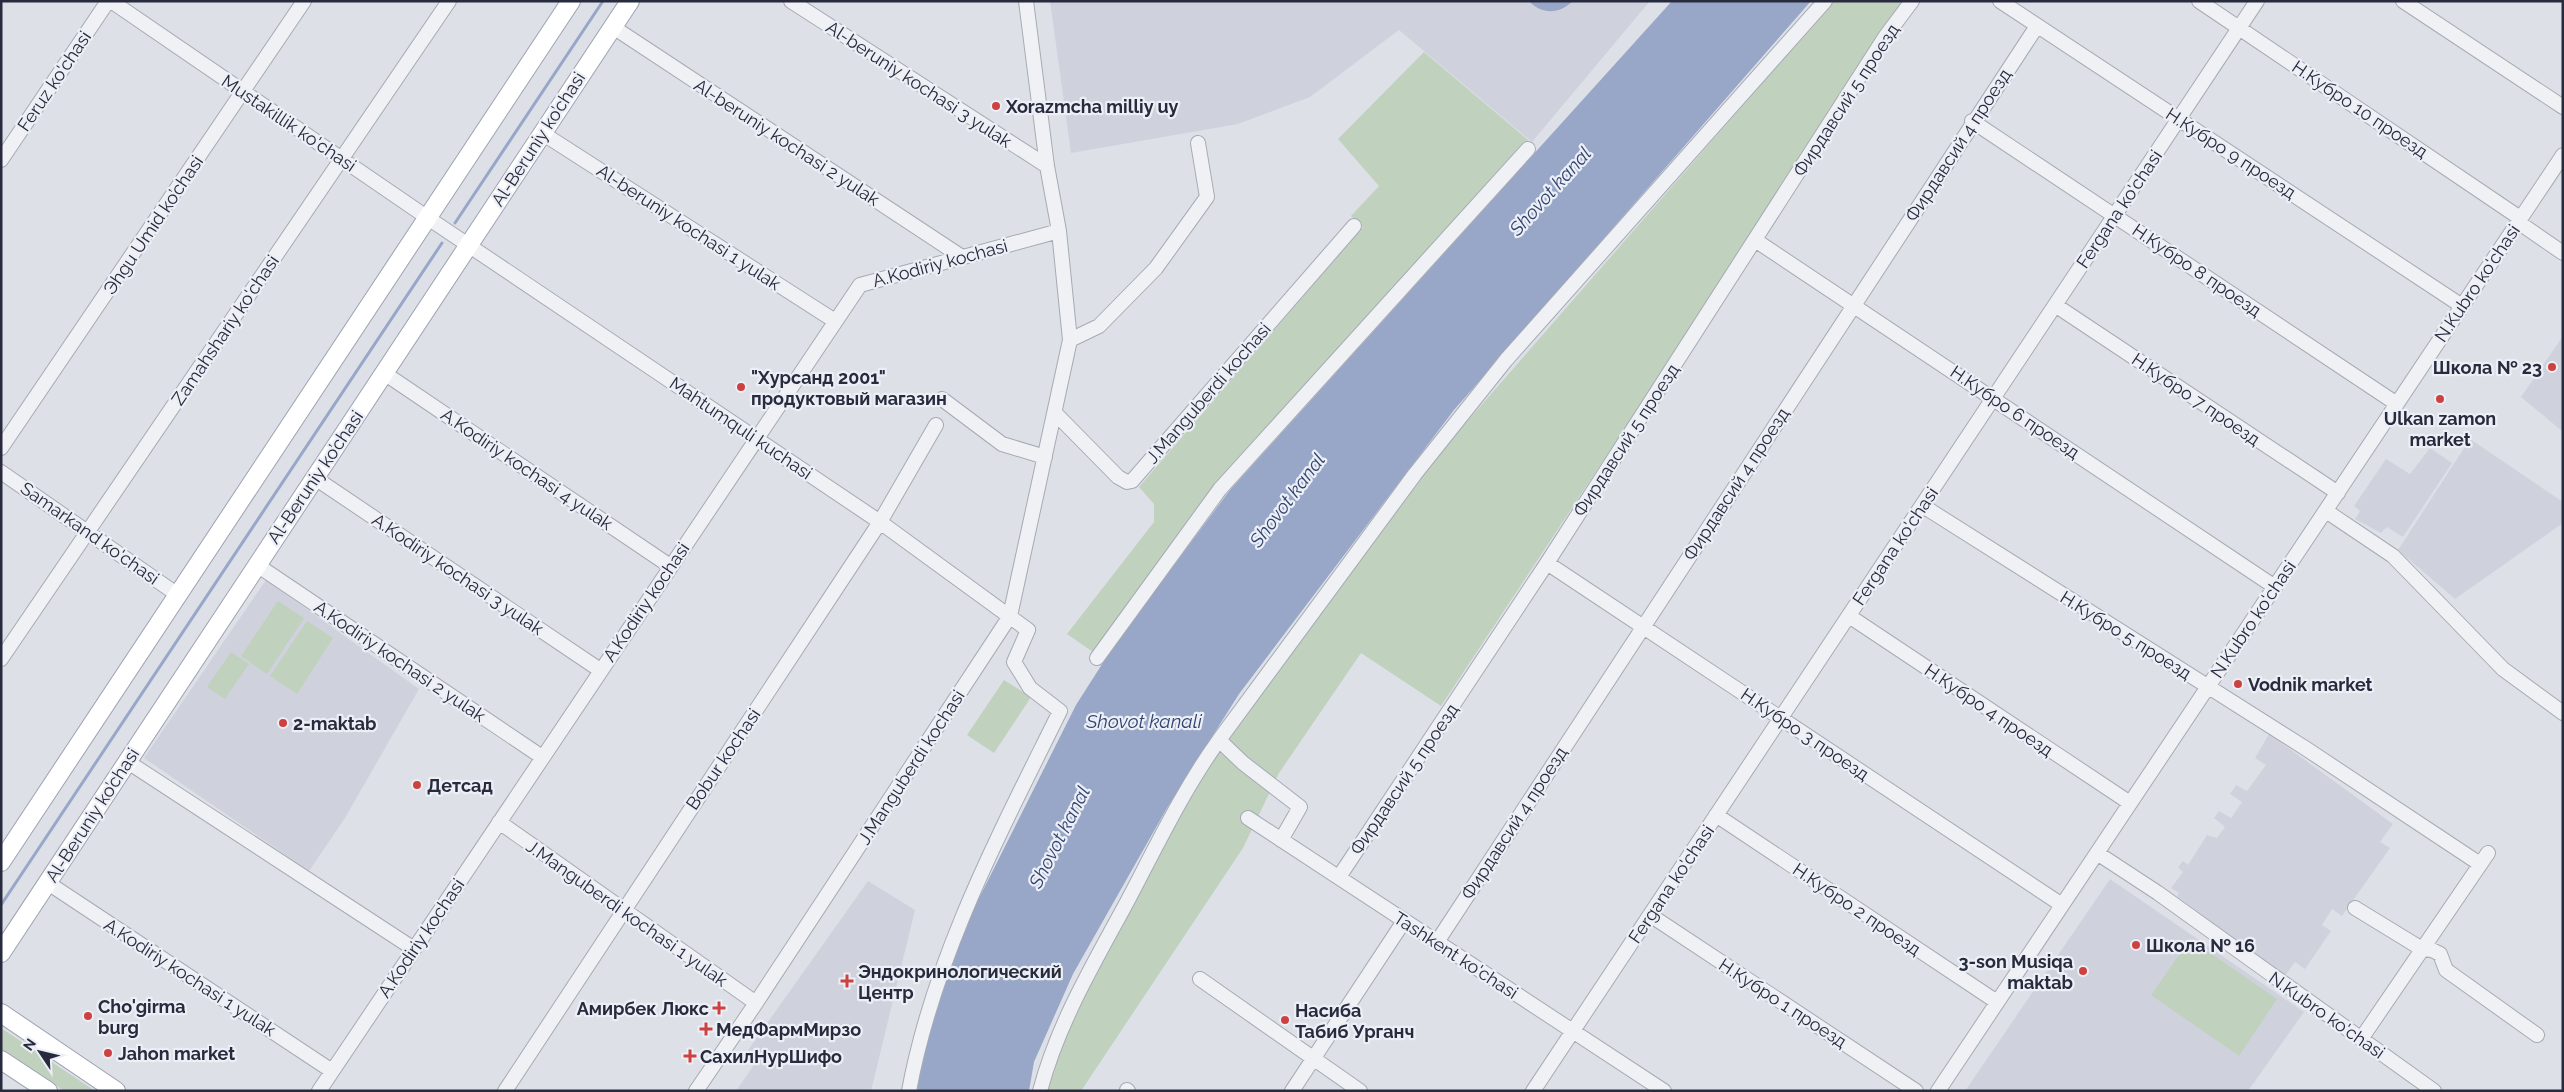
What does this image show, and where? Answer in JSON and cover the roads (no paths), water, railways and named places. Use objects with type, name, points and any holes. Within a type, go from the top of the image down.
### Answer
[{"type":"main road","points":[[1,862],[571,1]]},
{"type":"main road","name":"Al-Beruniy ko’chasi","points":[[1,953],[630,1]]},
{"type":"main road","points":[[1,1013],[116,1091]]},
{"type":"main road","points":[[1,1060],[48,1091]]},
{"type":"street","name":"Mustakillik ko'chasi","points":[[109,1],[468,245]]},
{"type":"street","name":"Feruz ko'chasi","points":[[1,160],[109,1]]},
{"type":"street","name":"Эhgu Umid ko’chasi","points":[[1,448],[304,1]]},
{"type":"street","name":"Zamahshariy ko'chasi","points":[[1,659],[449,1]]},
{"type":"street","name":"Al-beruniy kochasi 3 yulak","points":[[791,1],[1047,166]]},
{"type":"street","name":"J.Manguberdi kochasi","points":[[696,1091],[756,1003],[1010,616],[1070,340],[1059,230],[1047,166],[1026,1]]},
{"type":"street","points":[[1040,1091],[1048,1060],[1068,1013],[1170,821],[1219,740],[1415,474],[1506,360],[1824,1]]},
{"type":"street","name":"Фирдавсий 5 проезд","points":[[1339,878],[1547,563],[1886,37],[1912,1]]},
{"type":"street","name":"Н.Кубро 9 проезд","points":[[2000,1],[2462,306]]},
{"type":"street","name":"Н.Кубро 10 проезд","points":[[2199,1],[2240,27],[2519,220],[2563,253]]},
{"type":"street","name":"Fergana ko'chasi","points":[[1533,1091],[2257,1]]},
{"type":"street","points":[[2403,1],[2563,107]]},
{"type":"street","name":"Фирдавсий 4 проезд","points":[[1437,942],[1972,121],[2037,26]]},
{"type":"street","name":"Al-beruniy kochasi 2 yulak","points":[[613,27],[962,257]]},
{"type":"street","name":"Н.Кубро 8 проезд","points":[[1972,121],[2397,404]]},
{"type":"street","name":"Al-beruniy kochasi 1 yulak","points":[[542,133],[835,321]]},
{"type":"street","points":[[1070,340],[1099,326],[1156,268],[1207,197],[1198,143]]},
{"type":"street","points":[[1097,658],[1220,489],[1528,149]]},
{"type":"street","name":"N.Kubro ko'chasi","points":[[1938,1091],[2563,155]]},
{"type":"street","name":"J.Manguberdi kochasi","points":[[1054,413],[1118,477],[1127,482],[1132,481],[1354,226]]},
{"type":"street","name":"A.Kodiriy kochasi","points":[[319,1091],[860,284],[1059,230]]},
{"type":"street","name":"Н.Кубро 6 проезд","points":[[1755,240],[1854,304],[2274,587]]},
{"type":"street","name":"Mahtumquli kuchasi","points":[[468,245],[880,522],[1028,630],[1014,662],[1030,688],[1060,711],[994,845],[940,972],[908,1091]]},
{"type":"street","name":"Н.Кубро 7 проезд","points":[[2055,305],[2338,493]]},
{"type":"street","name":"A.Kodiriy kochasi 4 yulak","points":[[384,373],[670,566]]},
{"type":"street","points":[[942,399],[1002,444],[1045,457]]},
{"type":"street","name":"Bobur kochasi","points":[[505,1091],[880,522],[936,425]]},
{"type":"street","name":"Samarkand ko'chasi","points":[[1,472],[178,595]]},
{"type":"street","name":"A.Kodiriy kochasi 3 yulak","points":[[315,478],[600,670]]},
{"type":"street","name":"Н.Кубро 5 проезд","points":[[1923,506],[2484,859],[2422,950]]},
{"type":"street","points":[[2326,511],[2393,556],[2503,669],[2563,713]]},
{"type":"street","name":"Н.Кубро 3 проезд","points":[[1547,563],[2062,905]]},
{"type":"street","name":"A.Kodiriy kochasi 2 yulak","points":[[257,565],[542,757]]},
{"type":"street","name":"Н.Кубро 4 проезд","points":[[1848,616],[2130,803]]},
{"type":"street","points":[[1219,740],[1243,763],[1300,807],[1281,840]]},
{"type":"street","points":[[128,762],[414,949]]},
{"type":"street","name":"Н.Кубро 2 проезд","points":[[1716,815],[1997,1002]]},
{"type":"street","name":"Tashkent ko'chasi","points":[[1248,818],[1664,1091]]},
{"type":"street","name":"J.Manguberdi kochasi 1 yulak","points":[[498,822],[624,908],[756,1003]]},
{"type":"street","name":"N.Kubro ko'chasi","points":[[2097,853],[2158,893],[2434,1091]]},
{"type":"street","name":"A.Kodiriy kochasi 1 yulak","points":[[48,883],[332,1070]]},
{"type":"street","points":[[2355,908],[2422,950],[2432,950],[2440,954],[2446,970],[2537,1035]]},
{"type":"street","name":"Н.Кубро 1 проезд","points":[[1650,915],[1916,1091]]},
{"type":"street","points":[[1292,1091],[1404,921]]},
{"type":"street","points":[[2361,1039],[2422,950]]},
{"type":"street","points":[[1200,979],[1360,1091]]},
{"type":"water","points":[[1529,1],[1573,1],[1557,10],[1545,11],[1534,6]]},
{"type":"water","name":"Shovot kanali","points":[[1672,1],[1811,1],[1454,410],[1239,694],[1167,808],[1073,974],[1034,1062],[1029,1091],[917,1091],[926,1041],[961,934],[1076,705],[1113,647],[1230,490]]},
{"type":"waterway","points":[[455,223],[603,1]]},
{"type":"waterway","points":[[1,905],[442,243]]},
{"type":"place","name":"Xorazmcha milliy uy","points":[[996,106]]},
{"type":"place","name":"Школа № 23","points":[[2552,367]]},
{"type":"place","name":"\"Хурсанд 2001\" продуктовый магазин","points":[[741,387]]},
{"type":"place","name":"Ulkan zamon market","points":[[2440,399]]},
{"type":"place","name":"Vodnik market","points":[[2238,684]]},
{"type":"place","name":"2-maktab","points":[[283,723]]},
{"type":"place","name":"Детсад","points":[[417,785]]},
{"type":"place","name":"Школа № 16","points":[[2136,945]]},
{"type":"place","name":"3-son Musiqa maktab","points":[[2083,971]]},
{"type":"place","name":"Эндокринологический Центр","points":[[847,981]]},
{"type":"place","name":"Амирбек Люкс","points":[[719,1008]]},
{"type":"place","name":"Cho'girma burg","points":[[88,1016]]},
{"type":"place","name":"Насиба Табиб Урганч","points":[[1285,1020]]},
{"type":"place","name":"МедФармМирзо","points":[[706,1029]]},
{"type":"place","name":"Jahon market","points":[[108,1053]]},
{"type":"place","name":"СахилНурШифо","points":[[690,1056]]},
{"type":"water label","name":"Shovot kanal","points":[[1550,191]]},
{"type":"water label","name":"Shovot kanal","points":[[1287,500]]},
{"type":"water label","name":"Shovot kanal","points":[[1059,837]]}]
